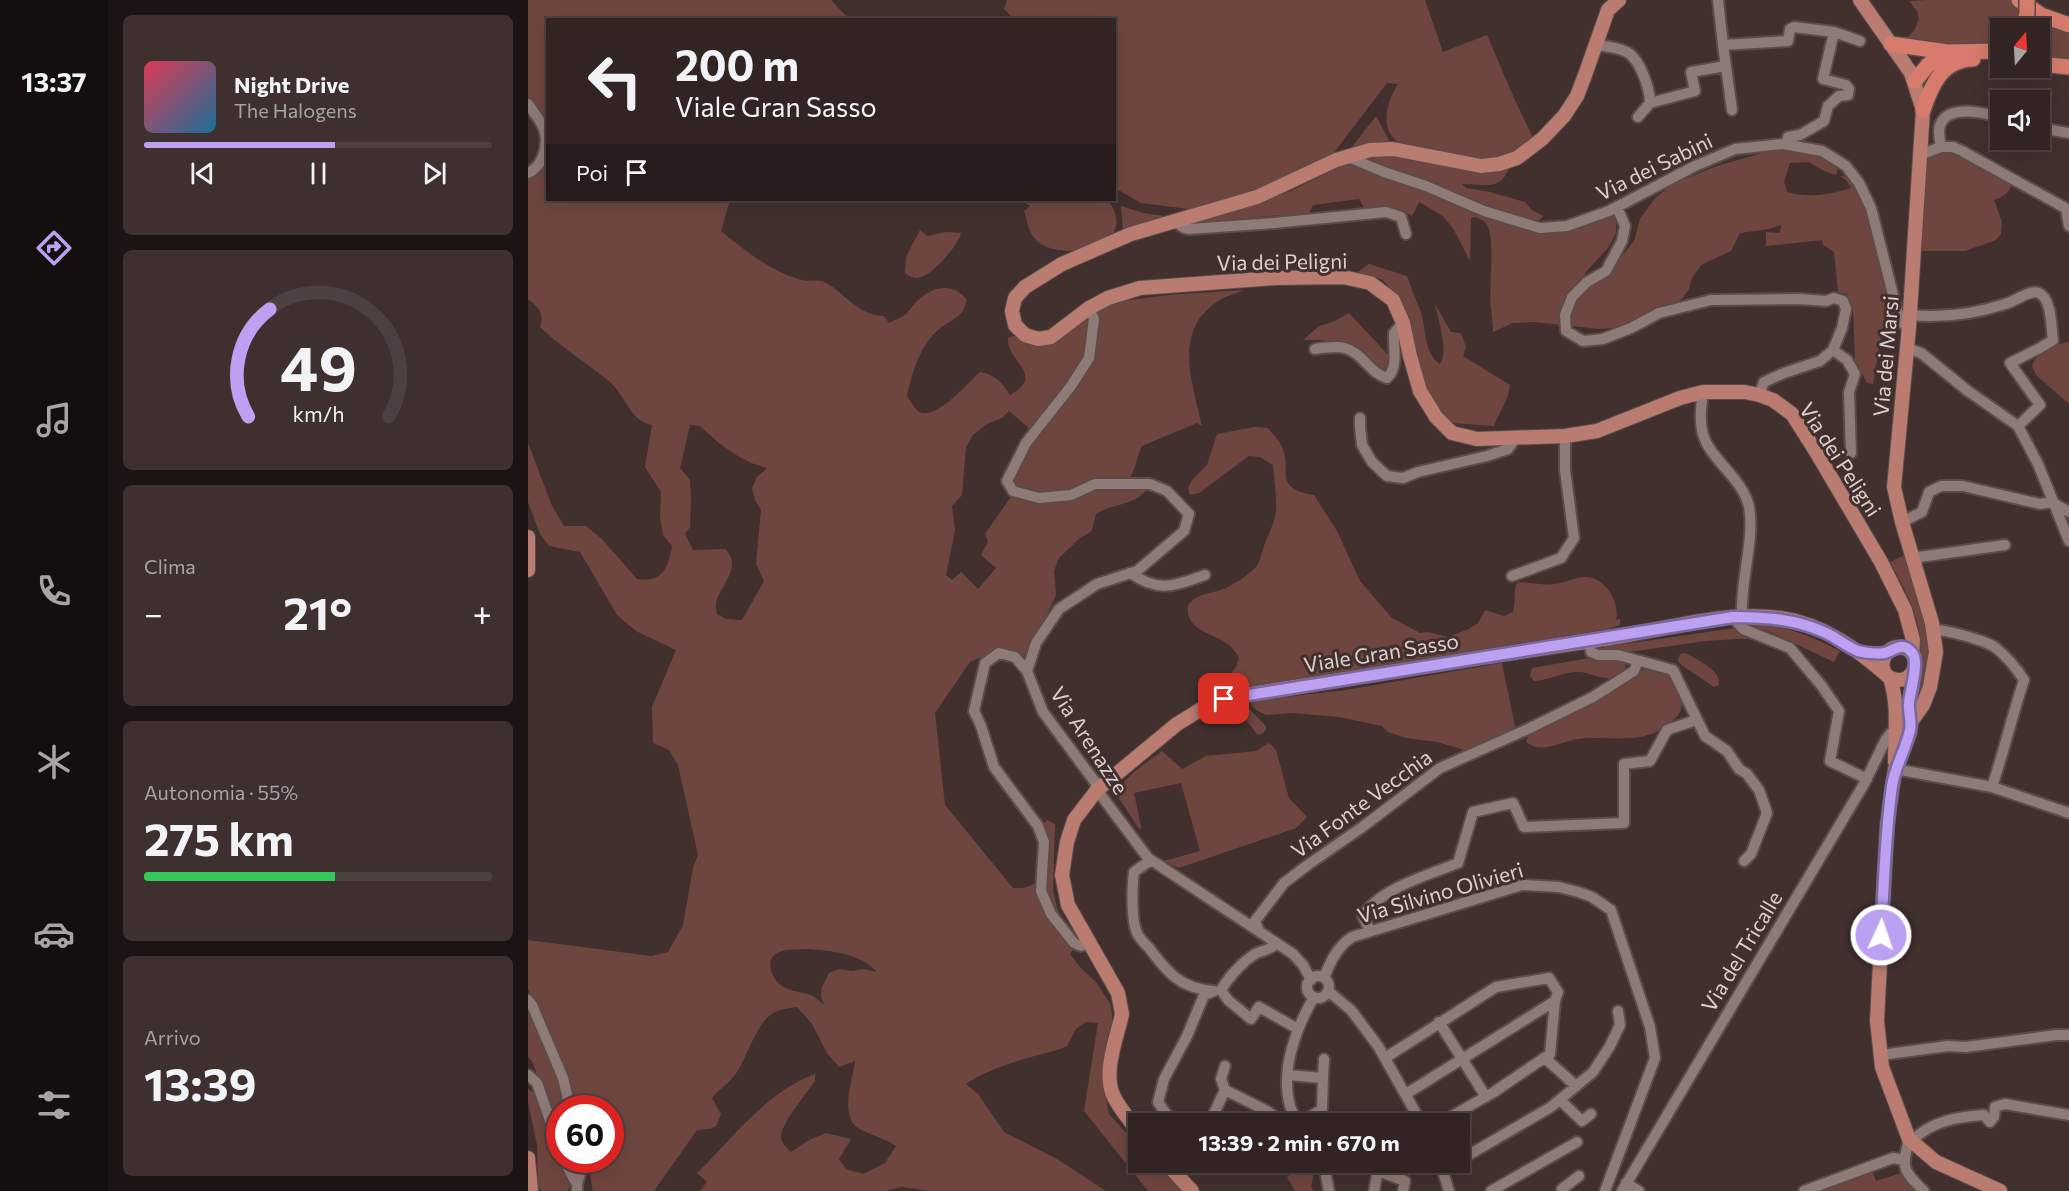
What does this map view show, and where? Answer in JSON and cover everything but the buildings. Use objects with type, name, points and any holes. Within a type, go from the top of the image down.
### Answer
[{"type":"highway","points":[[2019,0],[2041,15],[2069,25]]},
{"type":"highway","points":[[2026,18],[2027,0]]},
{"type":"highway","points":[[1892,44],[1947,52],[1990,51]]},
{"type":"highway","points":[[1915,81],[1928,65],[1947,52]]},
{"type":"highway","points":[[1923,110],[1937,76],[1954,63],[1965,59],[1990,60]]},
{"type":"highway","points":[[2050,65],[2069,67]]},
{"type":"main road","name":"Via dei Peligni","points":[[1618,0],[1608,10],[1576,96],[1564,116],[1517,158],[1499,164],[1481,166],[1393,149],[1370,150],[1321,166],[1257,197],[1131,234],[1062,264],[1025,287],[1015,298],[1012,311],[1015,326],[1025,335],[1038,339],[1051,337],[1089,308],[1108,298],[1140,288],[1276,278],[1343,277],[1370,283],[1393,300],[1403,323],[1420,391],[1436,417],[1452,433],[1477,440],[1565,436],[1597,431],[1680,398],[1703,392],[1745,392],[1773,400],[1791,414],[1815,450],[1881,562],[1905,610],[1913,640],[1912,654]]},
{"type":"main road","name":"Via dei Marsi","points":[[1860,0],[1915,81],[1923,110],[1907,348],[1894,487],[1933,630],[1936,652],[1930,687],[1923,705],[1905,730]]},
{"type":"main road","points":[[528,537],[528,570]]},
{"type":"main road","name":"Viale Gran Sasso","points":[[1128,1118],[1113,1096],[1110,1085],[1110,1072],[1122,1005],[1118,993],[1068,905],[1062,874],[1066,842],[1074,820],[1097,790],[1177,724],[1203,708],[1224,699],[1257,693],[1738,617],[1781,618],[1808,624],[1836,637],[1887,674]]},
{"type":"main road","points":[[1905,730],[1895,694],[1882,662],[1908,621]]},
{"type":"main road","points":[[1888,651],[1894,648],[1904,648],[1912,654],[1916,663],[1905,730],[1895,769],[1887,826],[1877,1021],[1882,1067],[1911,1140],[1936,1162],[2000,1191]]},
{"type":"main road","name":"Viale Gran Sasso","points":[[1858,651],[1888,651]]},
{"type":"main road","points":[[1887,674],[1895,680],[1905,679],[1913,673]]},
{"type":"main road","points":[[528,1158],[531,1191]]},
{"type":"main road","points":[[1175,1173],[1192,1191]]},
{"type":"street","points":[[1718,0],[1732,110]]},
{"type":"street","points":[[1722,45],[1788,41],[1790,29],[1794,27],[1834,32],[1860,41]]},
{"type":"street","points":[[1786,144],[1788,137],[1800,135],[1824,121],[1828,106],[1839,96],[1848,95],[1849,89],[1846,85],[1823,79],[1834,32]]},
{"type":"street","points":[[1595,45],[1629,53],[1640,67],[1650,96],[1650,103]]},
{"type":"street","points":[[1638,117],[1650,103],[1695,91],[1691,72],[1726,66]]},
{"type":"street","points":[[528,104],[545,131],[545,154],[534,170],[528,173]]},
{"type":"street","points":[[1941,147],[1938,134],[1940,123],[1947,116],[1958,112],[1982,112],[1990,115]]},
{"type":"street","points":[[2050,130],[2069,133]]},
{"type":"street","name":"Via dei Sabini","points":[[1348,157],[1426,186],[1484,211],[1540,228],[1567,226],[1617,207],[1695,166],[1735,149],[1786,144],[1822,152],[1846,165],[1859,183],[1871,208],[1900,322],[1909,321]]},
{"type":"street","points":[[1920,155],[1941,147],[1953,147],[1962,151],[2067,209],[2069,226]]},
{"type":"street","points":[[1617,207],[1625,226],[1622,240],[1606,272],[1587,282],[1572,297],[1565,315],[1566,331],[1583,341],[1603,339],[1659,313],[1711,300],[1826,301],[1834,298],[1843,301],[1846,309],[1842,328],[1833,350],[1820,362],[1764,382],[1759,395]]},
{"type":"street","name":"Via dei Peligni","points":[[1178,219],[1179,224],[1189,229],[1274,224],[1386,212],[1401,218],[1407,234]]},
{"type":"street","points":[[1909,321],[1985,310],[2033,292],[2047,300],[2053,340],[2010,363],[2040,405],[2018,426]]},
{"type":"street","name":"Via Arenazze","points":[[1089,308],[1094,319],[1089,358],[1071,386],[1026,443],[1007,480],[1012,491],[1038,498],[1071,495],[1095,484],[1150,484],[1167,491],[1189,514],[1184,531],[1137,571],[1096,584],[1059,609],[1036,643],[1026,671],[1043,712],[1095,782],[1097,790],[1151,860],[1299,960],[1311,980]]},
{"type":"street","points":[[1315,349],[1342,346],[1357,352],[1378,375],[1387,378],[1395,362],[1394,333],[1403,323]]},
{"type":"street","points":[[1907,348],[1921,354],[2018,426],[2038,464],[2069,541]]},
{"type":"street","name":"Via dei Peligni","points":[[1833,350],[1847,360],[1855,374],[1849,392],[1851,453]]},
{"type":"street","points":[[1703,392],[1701,411],[1703,435],[1715,455],[1739,483],[1749,504],[1751,520],[1738,617],[1743,629],[1790,648],[1821,685],[1839,711],[1830,761],[1867,779]]},
{"type":"street","points":[[1360,418],[1362,445],[1372,462],[1387,476],[1403,478],[1418,472],[1487,456],[1508,449],[1515,439]]},
{"type":"street","points":[[1512,576],[1561,558],[1574,538],[1565,470],[1565,436]]},
{"type":"street","points":[[1902,522],[1922,512],[1929,492],[1941,486],[1963,486],[2040,504],[2052,502],[2069,512]]},
{"type":"street","points":[[1912,558],[2006,545]]},
{"type":"street","points":[[1130,573],[1146,584],[1174,586],[1205,575]]},
{"type":"street","points":[[1933,630],[1943,629],[1994,647],[2019,671],[2024,680],[1992,787]]},
{"type":"street","points":[[1589,641],[1591,652],[1598,655],[1618,655],[1673,670],[1705,736],[1727,751],[1739,769],[1748,774],[1759,790],[1767,813],[1751,854],[1744,861]]},
{"type":"street","points":[[1026,671],[1015,657],[999,653],[985,663],[974,711],[994,767],[1038,826],[1044,842],[1041,891],[1051,914],[1074,944],[1081,946],[1089,941]]},
{"type":"street","name":"Via Fonte Vecchia","points":[[1259,932],[1255,921],[1284,883],[1440,768],[1593,697],[1634,670],[1638,661]]},
{"type":"street","points":[[1370,931],[1364,916],[1375,901],[1409,883],[1458,863],[1473,812],[1513,802],[1524,827],[1624,823],[1624,764],[1650,761],[1667,730],[1696,720]]},
{"type":"street","name":"Via del Tricalle","points":[[1624,1187],[1867,779],[1886,739],[1890,734],[1905,730]]},
{"type":"street","points":[[1895,769],[1943,779],[1960,779],[1992,787],[2069,813]]},
{"type":"street","points":[[1151,860],[1134,872],[1132,885],[1137,933],[1165,969],[1184,985],[1199,990],[1217,991],[1251,1019],[1259,1007],[1298,1029]]},
{"type":"street","name":"Via Silvino Olivieri","points":[[1324,978],[1332,958],[1352,937],[1522,885],[1559,887],[1578,892],[1592,897],[1611,910],[1650,1027],[1655,1058],[1605,1191]]},
{"type":"street","points":[[1165,1113],[1158,1102],[1160,1090],[1187,1036],[1204,995],[1217,991],[1254,954],[1272,948],[1276,943]]},
{"type":"street","points":[[1317,977],[1324,978],[1329,985],[1328,991],[1324,996],[1314,997],[1308,989],[1311,980],[1317,977]]},
{"type":"street","points":[[1385,1058],[1496,987],[1549,978],[1558,992],[1548,1056],[1457,1113]]},
{"type":"street","points":[[1328,991],[1347,1005],[1362,1024],[1385,1058],[1416,1113]]},
{"type":"street","points":[[1294,1113],[1290,1106],[1288,1075],[1292,1052],[1298,1029],[1314,997]]},
{"type":"street","points":[[528,1000],[563,1078],[567,1095]]},
{"type":"street","points":[[1406,1094],[1556,1001]]},
{"type":"street","points":[[1470,1154],[1524,1124],[1560,1100],[1593,1072],[1620,1025],[1618,1011]]},
{"type":"street","points":[[1439,1022],[1486,1096]]},
{"type":"street","points":[[1881,1054],[2069,1035]]},
{"type":"street","points":[[1548,1056],[1576,1086]]},
{"type":"street","points":[[1316,1113],[1322,1109],[1324,1059]]},
{"type":"street","points":[[1225,1066],[1221,1079],[1225,1090],[1270,1113]]},
{"type":"street","points":[[528,1075],[537,1083],[546,1109]]},
{"type":"street","points":[[1288,1075],[1323,1078]]},
{"type":"street","points":[[1214,1113],[1225,1090]]},
{"type":"street","points":[[1560,1100],[1582,1121],[1591,1114]]},
{"type":"street","points":[[1924,1191],[1909,1177],[1904,1160],[1911,1140],[1922,1132],[1944,1121],[1984,1115],[1990,1122],[1994,1117],[1995,1107],[2005,1104],[2069,1115]]},
{"type":"street","points":[[1491,1191],[1578,1142]]},
{"type":"street","points":[[1804,1191],[1893,1158],[1904,1160]]},
{"type":"street","points":[[570,1173],[577,1188]]},
{"type":"street","points":[[577,1188],[580,1173]]},
{"type":"street","points":[[1325,1173],[1329,1191]]},
{"type":"street","points":[[1374,1191],[1378,1173]]},
{"type":"street","points":[[1391,1173],[1405,1181],[1403,1191]]},
{"type":"street","points":[[1443,1173],[1449,1191]]},
{"type":"street","points":[[1563,1190],[1579,1176]]},
{"type":"street","points":[[1624,1187],[1639,1191]]},
{"type":"shaded area","points":[[528,0],[831,0],[851,18],[546,18],[546,120],[537,106],[528,100]]},
{"type":"shaded area","points":[[1007,0],[1425,0],[1443,52],[1487,35],[1533,138],[1514,154],[1492,161],[1464,159],[1406,147],[1394,139],[1387,125],[1386,116],[1390,100],[1398,84],[1387,83],[1333,154],[1266,187],[1231,200],[1189,209],[1141,203],[1116,189],[1116,18],[1013,18],[1004,9]]},
{"type":"shaded area","points":[[2016,0],[2024,5],[2022,18],[1990,18],[1990,45],[1971,46],[1906,39],[1914,31],[1919,19],[1917,11],[1909,1]]},
{"type":"shaded area","points":[[2034,12],[2046,18],[2034,18]]},
{"type":"shaded area","points":[[2050,20],[2069,29],[2069,61],[2050,59]]},
{"type":"shaded area","points":[[1376,116],[1390,142],[1388,145],[1351,148]]},
{"type":"shaded area","points":[[1943,148],[1955,151],[2012,182],[2006,194],[1994,200],[2002,222],[2001,234],[1996,240],[1965,251],[1920,251],[1925,156]]},
{"type":"shaded area","points":[[1776,149],[1815,153],[1838,167],[1836,175],[1809,162],[1790,163],[1784,182],[1787,192],[1819,195],[1851,188],[1840,176],[1853,180],[1859,189],[1875,239],[1890,308],[1882,330],[1873,384],[1867,383],[1855,360],[1853,307],[1847,294],[1838,292],[1834,252],[1823,245],[1822,240],[1766,246],[1766,232],[1780,233],[1781,225],[1740,233],[1731,251],[1701,265],[1682,299],[1625,327],[1599,329],[1534,322],[1513,323],[1493,332],[1490,300],[1490,232],[1485,222],[1476,217],[1471,218],[1470,261],[1454,230],[1443,216],[1419,202],[1412,216],[1389,208],[1365,209],[1359,199],[1313,205],[1309,214],[1188,222],[1276,197],[1351,162],[1545,229],[1583,226],[1616,213],[1616,233],[1608,248],[1586,272],[1576,288],[1607,275],[1634,241],[1640,219],[1655,198],[1673,184],[1717,166]]},
{"type":"shaded area","points":[[1377,153],[1483,168],[1509,168],[1501,181],[1495,184],[1462,184],[1466,188],[1525,202],[1532,210],[1543,216],[1532,222],[1518,218],[1362,159]]},
{"type":"shaded area","points":[[546,162],[546,201],[730,201],[721,231],[739,246],[769,266],[790,276],[804,281],[824,282],[866,312],[884,316],[889,323],[906,314],[924,295],[937,289],[950,288],[962,294],[967,300],[960,315],[932,336],[922,351],[911,378],[907,396],[915,408],[922,413],[929,413],[945,405],[980,372],[998,380],[1010,395],[1020,388],[1025,381],[1025,374],[1009,346],[1008,338],[1016,335],[1041,342],[1051,340],[1115,302],[1169,295],[1244,290],[1214,304],[1201,316],[1194,330],[1189,361],[1202,426],[1197,423],[1142,446],[1134,470],[1127,479],[1119,482],[1102,482],[1065,493],[1039,496],[1019,489],[1013,480],[1020,461],[1038,436],[1009,411],[1002,418],[987,424],[973,435],[966,447],[962,495],[952,506],[955,530],[946,575],[952,580],[961,572],[978,589],[996,568],[981,555],[988,542],[985,534],[1010,498],[1016,494],[1046,499],[1072,496],[1098,485],[1146,485],[1146,490],[1136,499],[1096,514],[1092,530],[1059,558],[1054,571],[1056,595],[1023,657],[1002,648],[970,662],[935,713],[945,805],[1013,888],[1027,887],[1041,876],[1044,856],[1044,824],[1047,820],[1055,824],[1053,890],[1057,908],[1074,948],[1070,954],[1096,982],[1111,1005],[1113,1027],[1103,1083],[1109,1114],[1128,1135],[1128,1166],[1084,1111],[1098,1023],[1086,1022],[1076,1029],[1067,1046],[1006,1065],[966,1084],[978,1094],[1004,1132],[1057,1159],[1106,1191],[931,1191],[902,1187],[884,1191],[700,1191],[707,1182],[697,1173],[737,1131],[781,1092],[815,1074],[815,1081],[790,1115],[781,1136],[784,1145],[791,1152],[809,1140],[826,1133],[851,1139],[839,1159],[846,1169],[863,1174],[885,1163],[896,1146],[858,1128],[852,1122],[848,1106],[855,1061],[839,1067],[827,1053],[812,1024],[797,1007],[776,1012],[765,1020],[737,1072],[712,1098],[721,1114],[716,1126],[697,1130],[654,1191],[593,1191],[590,1173],[624,1173],[624,1095],[572,1095],[528,989],[528,940],[651,956],[668,952],[683,925],[693,868],[698,855],[678,765],[669,750],[653,743],[652,707],[676,650],[636,631],[617,615],[580,552],[549,546],[540,534],[528,502],[528,443],[552,506],[564,526],[586,526],[602,539],[637,579],[646,580],[658,576],[666,568],[672,546],[663,535],[660,517],[661,492],[645,467],[652,425],[634,415],[609,381],[540,327],[542,318],[540,311],[528,299],[528,176],[541,170]],"holes":[[[690,425],[700,426],[719,443],[751,463],[767,468],[757,477],[752,488],[761,510],[756,564],[764,581],[742,620],[726,619],[717,614],[717,599],[732,567],[730,555],[725,549],[693,550],[685,534],[690,527],[690,480],[680,468]],[[808,949],[836,952],[854,957],[877,972],[864,969],[852,971],[839,969],[829,973],[822,987],[821,996],[824,1005],[813,996],[782,986],[776,980],[770,966],[772,957],[787,950]]]},
{"type":"shaded area","points":[[1022,201],[1108,201],[1116,216],[1115,230],[1107,240],[1095,247],[1063,251],[1048,248],[1032,235],[1024,211],[1030,206]]},
{"type":"shaded area","points":[[1121,206],[1143,213],[1165,216],[1123,232]]},
{"type":"shaded area","points":[[920,230],[927,236],[946,232],[961,233],[944,260],[924,276],[916,278],[905,273],[906,257]]},
{"type":"shaded area","points":[[1369,264],[1407,276],[1421,312],[1428,347],[1435,360],[1440,364],[1443,352],[1442,335],[1435,304],[1451,332],[1461,333],[1466,347],[1463,356],[1510,385],[1506,401],[1494,426],[1453,423],[1436,411],[1429,397],[1403,303],[1383,280],[1358,272]]},
{"type":"shaded area","points":[[1349,313],[1390,357],[1389,369],[1377,365],[1363,351],[1349,344],[1303,340],[1319,326]]},
{"type":"shaded area","points":[[2069,342],[2069,404],[2036,375],[2032,366],[2046,349]]},
{"type":"shaded area","points":[[1255,427],[1268,428],[1279,441],[1284,452],[1288,482],[1292,488],[1314,495],[1337,531],[1360,581],[1392,618],[1420,633],[1428,632],[1448,637],[1478,623],[1485,610],[1504,616],[1513,612],[1517,582],[1550,584],[1587,577],[1598,580],[1608,589],[1616,608],[1616,620],[1620,619],[1620,625],[1609,629],[1233,690],[1232,672],[1239,658],[1228,644],[1194,625],[1188,611],[1189,605],[1197,597],[1235,583],[1256,567],[1275,515],[1273,465],[1260,457],[1249,456],[1199,493],[1190,495],[1188,488],[1192,480],[1207,465],[1217,434]]},
{"type":"shaded area","points":[[1907,554],[1929,627],[1930,670],[1916,707],[1921,670],[1917,621],[1911,603],[1890,562]]},
{"type":"shaded area","points":[[1747,624],[1772,626],[1795,632],[1840,651],[1834,662],[1773,633]]},
{"type":"shaded area","points":[[1735,628],[1756,638],[1705,641],[1616,654],[1605,652],[1604,647]]},
{"type":"shaded area","points":[[1686,653],[1713,670],[1719,679],[1719,685],[1714,687],[1680,664],[1678,660],[1680,654]]},
{"type":"shaded area","points":[[1590,658],[1615,658],[1626,666],[1613,678],[1580,672],[1534,681],[1530,676],[1532,668]]},
{"type":"shaded area","points":[[1502,663],[1516,731],[1468,751],[1437,742],[1406,738],[1388,732],[1382,726],[1339,717],[1293,713],[1266,715],[1256,710],[1251,704],[1251,701],[1346,690]]},
{"type":"shaded area","points":[[1649,669],[1670,675],[1681,692],[1682,699],[1677,716],[1657,731],[1636,738],[1578,739],[1545,747],[1532,746],[1526,742],[1534,730],[1643,670]]},
{"type":"shaded area","points":[[1243,703],[1266,726],[1262,734],[1258,735],[1237,714],[1218,711]]},
{"type":"shaded area","points":[[1269,743],[1276,750],[1289,798],[1307,817],[1296,828],[1179,868],[1164,861],[1200,851],[1181,783],[1134,793],[1140,830],[1116,794],[1130,775],[1162,751],[1182,769],[1206,756],[1256,751]]},
{"type":"shaded area","points":[[528,1009],[555,1068],[562,1095],[546,1095],[546,1100],[533,1063],[528,1056]]},
{"type":"shaded area","points":[[528,1089],[536,1095],[546,1119],[546,1173],[566,1173],[572,1185],[567,1191],[542,1191],[538,1187],[537,1145],[528,1102]]},
{"type":"shaded area","points":[[1871,1168],[1876,1181],[1901,1173],[1919,1191],[1810,1191]]},
{"type":"shaded area","points":[[1134,1173],[1169,1173],[1181,1191],[1148,1191]]},
{"type":"shaded area","points":[[1292,1173],[1314,1173],[1311,1187],[1314,1191],[1295,1191],[1287,1177]]},
{"type":"route","points":[[1224,699],[1733,617],[1781,618],[1808,624],[1836,637],[1858,651],[1886,653],[1894,648],[1904,648],[1909,650],[1916,663],[1909,704],[1910,732],[1895,769],[1887,826],[1881,935]]}]
